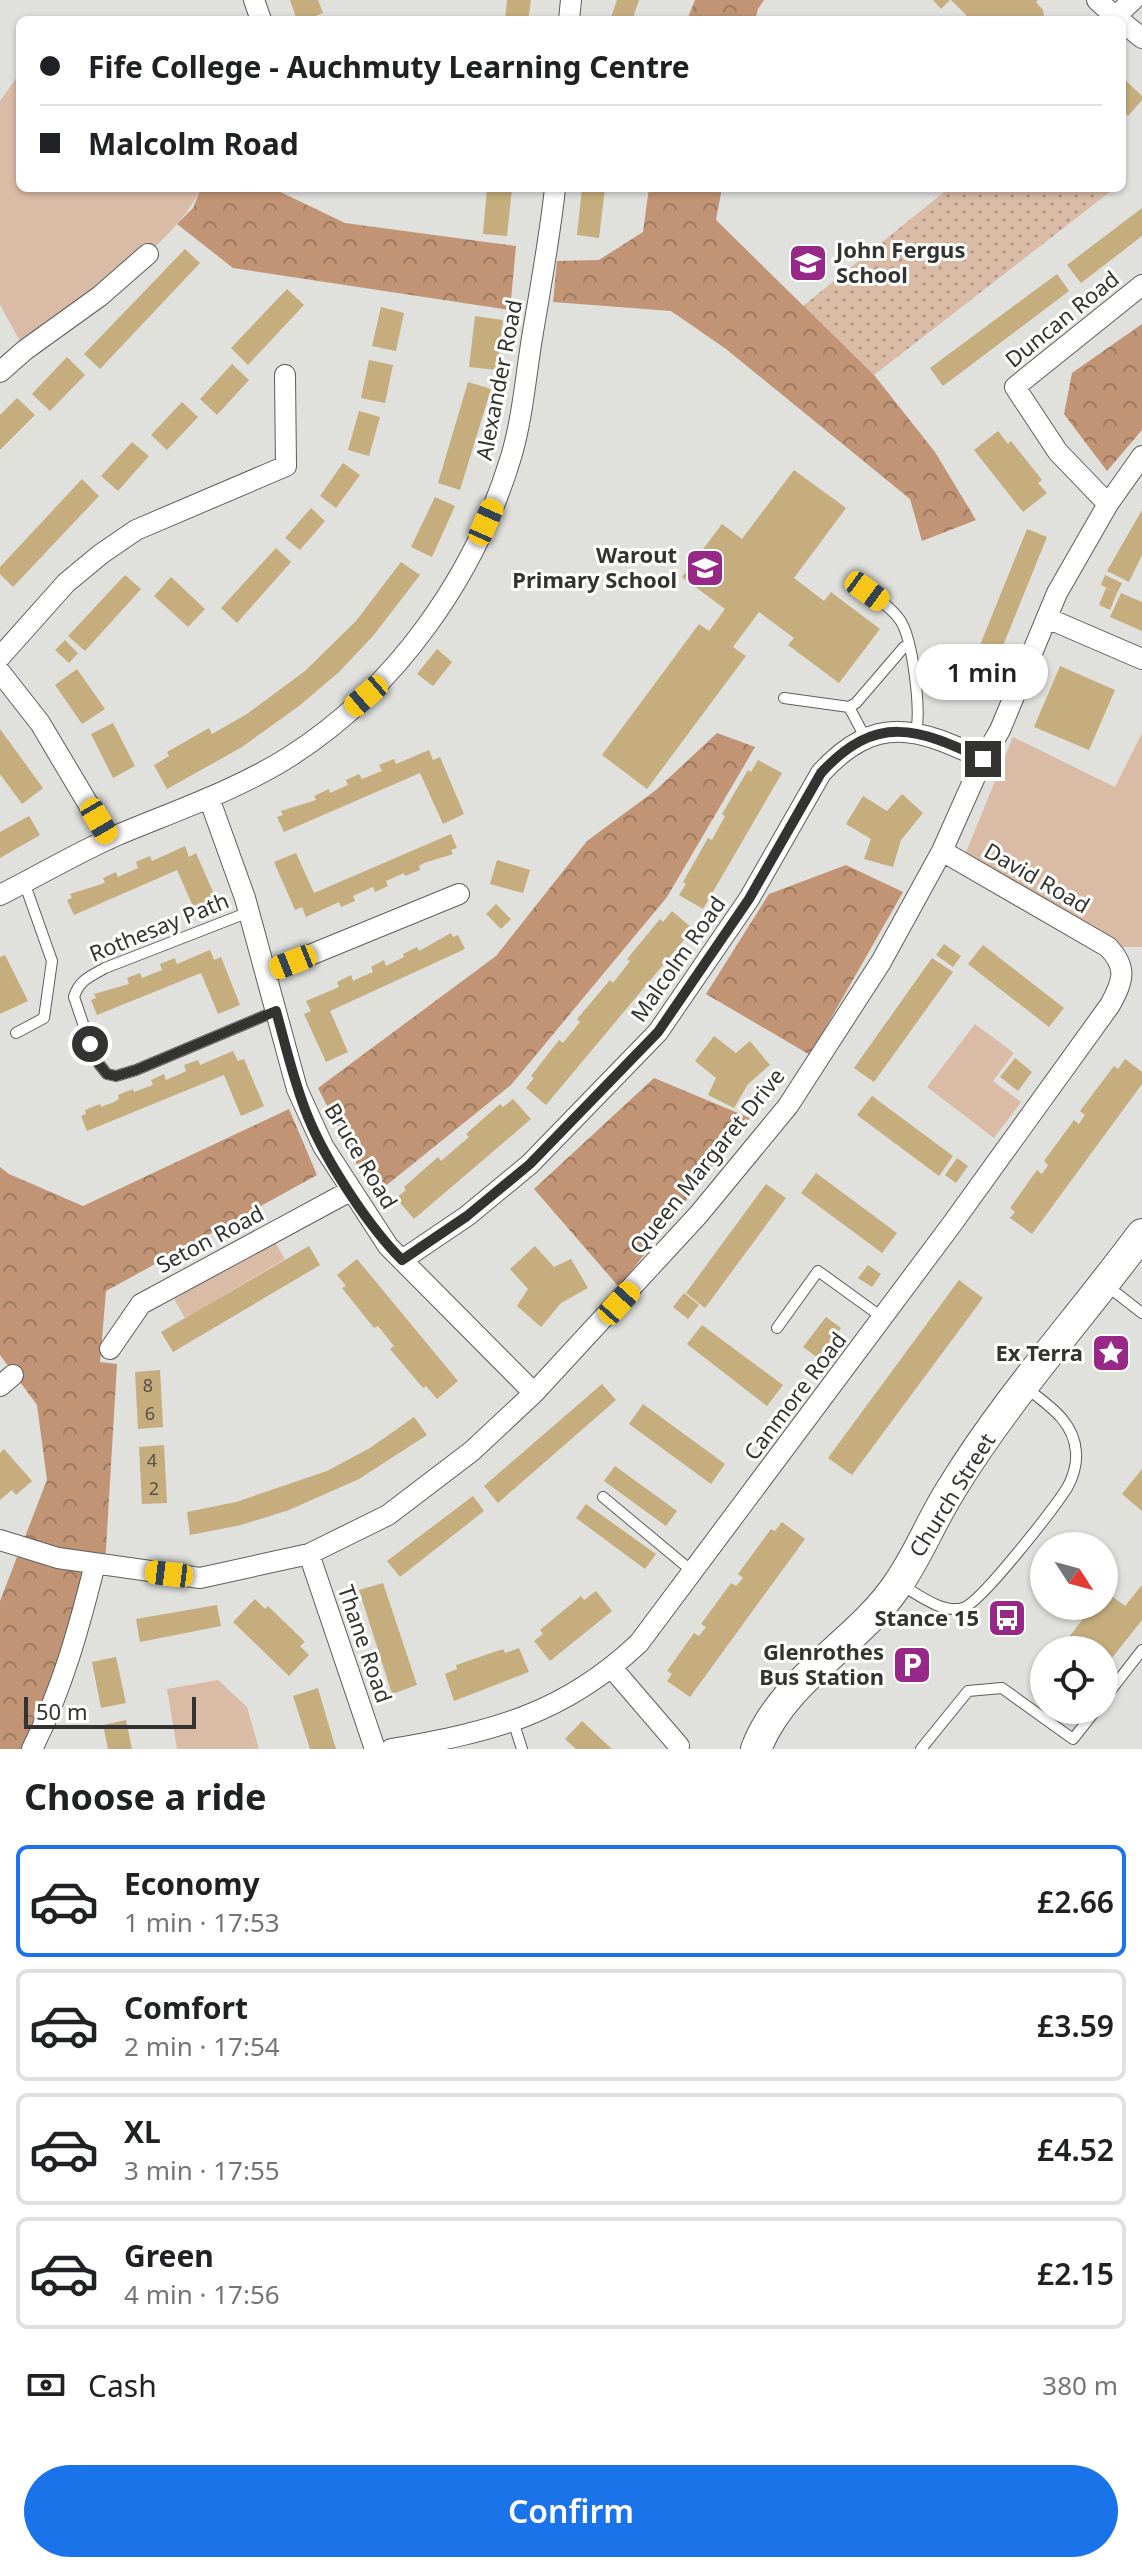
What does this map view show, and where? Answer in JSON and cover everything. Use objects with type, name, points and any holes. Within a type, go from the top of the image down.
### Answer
[{"type":"street","points":[[1097,0],[1115,16]]},
{"type":"street","points":[[1126,25],[1142,38]]},
{"type":"street","name":"Alexander Road","points":[[0,895],[109,839],[209,798],[289,757],[343,717],[398,662],[447,597],[497,499],[512,454],[554,192]]},
{"type":"street","points":[[0,372],[100,296],[148,254]]},
{"type":"street","name":"Duncan Road","points":[[1108,504],[1058,452],[1015,387],[1142,285]]},
{"type":"street","points":[[0,657],[66,583],[136,530],[286,466],[285,375]]},
{"type":"street","name":"Queen Margaret Drive","points":[[0,1540],[58,1558],[200,1578],[309,1554],[388,1515],[472,1451],[534,1393],[699,1214],[788,1106],[881,962],[942,851],[983,759],[1000,730],[1063,581],[1108,504],[1142,456]]},
{"type":"street","points":[[1047,618],[1142,659]]},
{"type":"street","points":[[0,672],[40,723],[109,839]]},
{"type":"street","name":"Malcolm Road","points":[[402,1260],[467,1216],[530,1164],[658,1032],[749,899],[821,773],[836,756],[866,739],[893,732],[916,732],[940,739],[983,759]]},
{"type":"street","name":"Bruce Road","points":[[209,798],[249,912],[297,1089],[309,1119],[350,1191],[388,1246],[534,1393]]},
{"type":"street","name":"David Road","points":[[942,851],[1108,947]]},
{"type":"street","points":[[266,973],[459,894]]},
{"type":"street","name":"Canmore Road","points":[[391,1749],[442,1741],[513,1721],[563,1701],[612,1668],[639,1643],[883,1318],[1110,1005],[1122,975],[1120,960],[1108,947]]},
{"type":"street","name":"Seton Road","points":[[110,1349],[141,1304],[350,1191]]},
{"type":"street","name":"Church Street","points":[[756,1749],[793,1688],[854,1635],[899,1583],[952,1487],[1024,1385],[1142,1234]]},
{"type":"street","name":"Thane Road","points":[[309,1554],[375,1749]]},
{"type":"street","points":[[32,1749],[63,1679],[95,1564]]},
{"type":"street","points":[[612,1668],[679,1746]]},
{"type":"lane","points":[[867,591],[892,609],[902,622],[910,647],[919,719],[916,732]]},
{"type":"lane","points":[[784,698],[849,707],[856,703],[895,654],[904,647],[910,647]]},
{"type":"lane","points":[[849,707],[866,739]]},
{"type":"lane","points":[[16,1033],[44,1018],[52,974],[51,952],[24,882]]},
{"type":"lane","name":"Rothesay Path","points":[[249,912],[105,968],[85,979],[77,987],[74,997],[99,1064],[107,1074],[116,1076],[276,1011]]},
{"type":"lane","points":[[777,1328],[818,1271],[883,1318]]},
{"type":"lane","points":[[1104,1284],[1142,1313]]},
{"type":"lane","points":[[899,1583],[940,1607],[965,1608],[983,1594],[1068,1486],[1077,1456],[1069,1427],[1056,1411],[1024,1385]]},
{"type":"lane","points":[[603,1497],[693,1572]]},
{"type":"lane","points":[[1118,1681],[1142,1650]]},
{"type":"lane","points":[[921,1749],[968,1691],[1002,1688],[1070,1744],[1085,1724]]},
{"type":"lane","points":[[513,1721],[522,1749]]},
{"type":"shaded area","points":[[16,79],[16,192],[199,192],[189,209],[148,254],[25,350],[0,305],[0,101]]},
{"type":"shaded area","points":[[944,192],[1110,192],[874,375],[803,306]]},
{"type":"shaded area","points":[[1142,733],[1142,947],[1108,947],[962,862],[1013,737],[1115,787]]},
{"type":"shaded area","points":[[975,1024],[1014,1053],[993,1081],[1021,1102],[994,1138],[927,1087]]},
{"type":"shaded area","points":[[274,1241],[285,1259],[185,1318],[174,1299]]},
{"type":"shaded area","points":[[218,1680],[247,1707],[259,1749],[177,1749],[167,1689]]},
{"type":"green space","points":[[695,0],[764,0],[756,16],[689,16]]},
{"type":"green space","points":[[199,192],[280,192],[345,223],[516,246],[510,310],[233,268],[177,224],[193,208]]},
{"type":"green space","points":[[648,192],[721,192],[716,220],[874,375],[935,452],[976,520],[922,541],[910,499],[726,349],[671,311],[553,302],[557,261],[599,260],[643,232]]},
{"type":"green space","points":[[1142,324],[1142,430],[1107,471],[1064,414],[1072,373]]},
{"type":"green space","points":[[717,733],[755,747],[667,897],[511,1085],[373,1196],[318,1088],[496,956],[587,841],[656,790]]},
{"type":"green space","points":[[846,865],[903,892],[810,1055],[706,994],[769,894]]},
{"type":"green space","points":[[654,1078],[750,1118],[619,1287],[534,1189]]},
{"type":"green space","points":[[289,1109],[317,1175],[106,1291],[100,1362],[117,1364],[105,1566],[31,1749],[0,1749],[0,1601],[47,1480],[37,1405],[0,1355],[0,1167],[9,1174],[83,1206]]},
{"type":"building","points":[[290,0],[318,0],[323,13],[315,16],[296,16]]},
{"type":"building","points":[[507,0],[531,0],[529,16],[505,16]]},
{"type":"building","points":[[617,0],[639,0],[633,16],[611,16]]},
{"type":"building","points":[[933,0],[950,0],[941,9]]},
{"type":"building","points":[[951,0],[1038,0],[1036,2],[1044,16],[967,16]]},
{"type":"building","points":[[1126,81],[1142,96],[1128,116],[1126,114]]},
{"type":"building","points":[[487,192],[512,192],[507,236],[483,234]]},
{"type":"building","points":[[582,192],[605,192],[599,238],[577,235]]},
{"type":"building","points":[[1142,208],[1142,236],[1081,283],[1067,265]]},
{"type":"building","points":[[185,249],[200,263],[100,369],[84,354]]},
{"type":"building","points":[[1057,274],[1069,291],[943,386],[930,368]]},
{"type":"building","points":[[287,289],[304,305],[248,365],[231,348]]},
{"type":"building","points":[[381,307],[404,313],[396,351],[372,346]]},
{"type":"building","points":[[475,316],[503,320],[497,370],[469,367]]},
{"type":"building","points":[[67,357],[85,375],[50,411],[32,394]]},
{"type":"building","points":[[369,360],[393,365],[385,403],[361,398]]},
{"type":"building","points":[[232,364],[249,380],[217,415],[200,399]]},
{"type":"building","points":[[468,382],[491,389],[460,490],[438,483]]},
{"type":"building","points":[[17,398],[35,415],[0,450],[0,415]]},
{"type":"building","points":[[182,402],[198,417],[167,450],[151,435]]},
{"type":"building","points":[[359,411],[380,417],[369,456],[348,450]]},
{"type":"building","points":[[998,431],[1008,444],[1011,441],[1042,480],[1038,483],[1047,493],[1023,512],[974,450]]},
{"type":"building","points":[[132,442],[149,456],[118,491],[101,476]]},
{"type":"building","points":[[343,463],[360,475],[336,508],[320,496]]},
{"type":"building","points":[[794,470],[846,508],[794,578],[824,601],[831,592],[880,629],[839,683],[788,645],[794,638],[759,612],[733,647],[746,656],[647,789],[602,755],[699,624],[709,631],[725,609],[682,577],[722,524],[742,539]]},
{"type":"building","points":[[82,479],[99,496],[13,587],[0,574],[0,567]]},
{"type":"building","points":[[435,497],[455,506],[432,557],[411,547]]},
{"type":"building","points":[[311,508],[325,521],[300,550],[285,538]]},
{"type":"building","points":[[1142,510],[1142,555],[1129,582],[1107,571]]},
{"type":"building","points":[[1027,529],[1047,537],[996,663],[976,655]]},
{"type":"building","points":[[276,548],[291,562],[237,623],[221,608]]},
{"type":"building","points":[[401,562],[420,575],[373,636],[339,672],[299,706],[242,747],[167,789],[154,765],[169,756],[167,752],[209,728],[212,734],[247,714],[305,671],[356,621]]},
{"type":"building","points":[[125,575],[141,589],[85,651],[68,636]]},
{"type":"building","points":[[1105,575],[1122,583],[1117,593],[1101,585]]},
{"type":"building","points":[[171,577],[205,609],[188,627],[154,596]]},
{"type":"building","points":[[1106,588],[1117,593],[1110,610],[1099,605]]},
{"type":"building","points":[[1121,593],[1142,602],[1142,631],[1110,617]]},
{"type":"building","points":[[65,640],[78,653],[69,663],[55,650]]},
{"type":"building","points":[[437,649],[452,662],[433,686],[417,674]]},
{"type":"building","points":[[970,653],[987,661],[983,671],[965,664]]},
{"type":"building","points":[[1060,666],[1115,690],[1089,750],[1034,727]]},
{"type":"building","points":[[77,669],[105,709],[82,724],[55,685]]},
{"type":"building","points":[[113,723],[135,766],[113,778],[91,734]]},
{"type":"building","points":[[0,729],[43,788],[22,804],[0,774]]},
{"type":"building","points":[[429,750],[433,760],[440,757],[464,814],[443,824],[420,773],[284,832],[277,817],[283,815],[281,811],[316,800],[314,796],[329,789],[330,793],[348,785],[346,780],[359,774],[362,779],[382,771],[379,765],[394,759],[396,764]]},
{"type":"building","points":[[758,760],[782,773],[703,909],[679,895],[686,884],[683,882],[708,838],[712,840],[725,816],[722,814],[748,770],[751,772]]},
{"type":"building","points":[[902,794],[923,813],[901,840],[893,867],[864,859],[871,839],[846,824],[863,796],[887,811]]},
{"type":"building","points":[[29,816],[40,835],[0,858],[0,832]]},
{"type":"building","points":[[451,834],[457,848],[451,850],[453,854],[424,863],[419,866],[420,870],[386,881],[388,886],[375,892],[373,887],[353,896],[355,901],[341,907],[339,902],[306,917],[302,907],[295,910],[274,862],[296,853],[314,893]]},
{"type":"building","points":[[185,846],[189,857],[196,853],[217,901],[195,911],[177,870],[74,915],[67,900],[72,898],[70,894],[105,883],[103,878],[116,872],[118,877],[138,868],[136,862],[150,856],[152,861]]},
{"type":"building","points":[[497,860],[530,870],[523,893],[490,884]]},
{"type":"building","points":[[496,904],[511,919],[501,929],[486,914]]},
{"type":"building","points":[[672,911],[693,929],[546,1105],[526,1088],[534,1078],[531,1076],[559,1040],[563,1043],[580,1022],[577,1019],[610,980],[613,983],[630,961],[627,959],[660,919],[663,922]]},
{"type":"building","points":[[451,933],[453,937],[458,935],[465,949],[330,1011],[348,1052],[326,1062],[304,1014],[311,1011],[306,1001],[339,987],[337,982],[351,975],[353,981],[373,972],[371,967],[384,960],[386,966],[404,957],[403,954],[417,947],[419,951]]},
{"type":"building","points":[[944,944],[961,956],[953,967],[936,955]]},
{"type":"building","points":[[983,945],[1064,1008],[1049,1027],[968,964]]},
{"type":"building","points":[[210,950],[214,960],[221,957],[240,1005],[218,1014],[201,973],[97,1015],[91,1000],[96,998],[94,994],[129,984],[127,978],[140,973],[142,978],[162,970],[160,964],[175,958],[177,964]]},
{"type":"building","points":[[5,955],[28,1001],[0,1014],[0,957]]},
{"type":"building","points":[[932,958],[953,972],[874,1082],[854,1068]]},
{"type":"building","points":[[714,1036],[736,1053],[750,1041],[770,1065],[748,1084],[734,1108],[708,1095],[716,1078],[695,1061]]},
{"type":"building","points":[[233,1051],[238,1061],[244,1059],[264,1106],[241,1116],[224,1075],[87,1131],[81,1116],[86,1114],[85,1110],[114,1102],[119,1099],[118,1095],[133,1089],[134,1092],[153,1085],[151,1080],[164,1074],[166,1080],[180,1074],[186,1071],[184,1065],[198,1060],[200,1065]]},
{"type":"building","points":[[1015,1058],[1032,1072],[1018,1091],[1000,1077]]},
{"type":"building","points":[[1125,1059],[1142,1072],[1142,1084],[1032,1234],[1010,1218],[1015,1212],[1010,1208],[1037,1170],[1042,1174],[1048,1165],[1044,1161],[1074,1120],[1079,1124],[1085,1115],[1080,1111],[1114,1066],[1118,1069]]},
{"type":"building","points":[[872,1096],[953,1156],[939,1176],[857,1115]]},
{"type":"building","points":[[513,1099],[531,1119],[414,1219],[396,1198],[406,1190],[404,1187],[438,1157],[441,1161],[469,1137],[466,1134],[500,1104],[503,1107]]},
{"type":"building","points":[[957,1158],[968,1166],[956,1183],[945,1175]]},
{"type":"building","points":[[816,1173],[897,1233],[882,1253],[801,1193]]},
{"type":"building","points":[[766,1184],[786,1198],[705,1308],[686,1293]]},
{"type":"building","points":[[309,1246],[320,1265],[173,1352],[161,1332]]},
{"type":"building","points":[[535,1246],[554,1267],[571,1259],[588,1288],[561,1303],[541,1327],[517,1306],[528,1289],[510,1269]]},
{"type":"building","points":[[357,1259],[458,1381],[437,1399],[426,1386],[423,1388],[390,1349],[394,1346],[378,1326],[374,1328],[342,1288],[346,1286],[337,1275]]},
{"type":"building","points":[[868,1265],[881,1274],[872,1287],[858,1278]]},
{"type":"building","points":[[959,1280],[983,1298],[852,1475],[828,1458]]},
{"type":"building","points":[[684,1293],[699,1305],[688,1319],[673,1307]]},
{"type":"building","points":[[826,1317],[841,1328],[818,1358],[803,1347]]},
{"type":"building","points":[[702,1325],[783,1385],[767,1406],[687,1344]]},
{"type":"building","points":[[160,1370],[163,1427],[138,1429],[135,1372]]},
{"type":"building","points":[[602,1384],[616,1400],[498,1503],[484,1486]]},
{"type":"building","points":[[643,1404],[725,1464],[711,1484],[629,1424]]},
{"type":"building","points":[[414,1417],[427,1435],[359,1479],[289,1510],[241,1525],[190,1535],[187,1512],[236,1502],[327,1471],[370,1448]]},
{"type":"building","points":[[164,1445],[167,1503],[142,1504],[139,1447]]},
{"type":"building","points":[[4,1449],[32,1481],[16,1495],[12,1490],[0,1500],[0,1453]]},
{"type":"building","points":[[615,1466],[677,1511],[666,1526],[604,1481]]},
{"type":"building","points":[[1142,1469],[1142,1511],[1122,1494]]},
{"type":"building","points":[[473,1496],[484,1511],[400,1577],[387,1561]]},
{"type":"building","points":[[586,1504],[656,1554],[645,1569],[576,1518]]},
{"type":"building","points":[[782,1522],[805,1539],[690,1697],[667,1681],[672,1674],[667,1671],[694,1633],[699,1636],[706,1627],[701,1624],[731,1583],[736,1586],[743,1578],[738,1574],[771,1529],[775,1531]]},
{"type":"building","points":[[383,1583],[417,1685],[392,1694],[359,1590]]},
{"type":"building","points":[[1142,1585],[1142,1620],[1118,1650],[1118,1636],[1070,1636],[1082,1620],[1118,1620],[1118,1601],[1125,1606]]},
{"type":"building","points":[[596,1591],[612,1611],[550,1661],[534,1641],[543,1634],[540,1630],[581,1596],[584,1600]]},
{"type":"building","points":[[255,1599],[265,1609],[268,1606],[305,1642],[300,1646],[309,1655],[289,1676],[233,1622]]},
{"type":"building","points":[[217,1605],[221,1626],[140,1642],[136,1619]]},
{"type":"building","points":[[519,1648],[529,1672],[454,1701],[445,1674],[457,1669],[456,1665],[503,1649],[505,1653]]},
{"type":"building","points":[[116,1657],[126,1703],[101,1708],[92,1662]]},
{"type":"building","points":[[318,1688],[336,1749],[310,1749],[293,1696]]},
{"type":"building","points":[[126,1720],[132,1749],[108,1749],[103,1725]]},
{"type":"building","points":[[582,1721],[612,1749],[576,1749],[565,1739]]},
{"type":"place","name":"John Fergus School","points":[[808,263]]},
{"type":"place","name":"Warout Primary School","points":[[705,568]]},
{"type":"place","name":"Ex Terra","points":[[1111,1353]]},
{"type":"place","name":"Stance 15","points":[[1007,1618]]},
{"type":"place","name":"Glenrothes Bus Station","points":[[912,1665]]},
{"type":"route","points":[[90,1044],[107,1074],[116,1076],[276,1011],[297,1089],[309,1119],[350,1191],[388,1246],[402,1260],[467,1216],[530,1164],[658,1032],[749,899],[821,773],[836,756],[866,739],[893,732],[916,732],[940,739],[983,759]]}]
